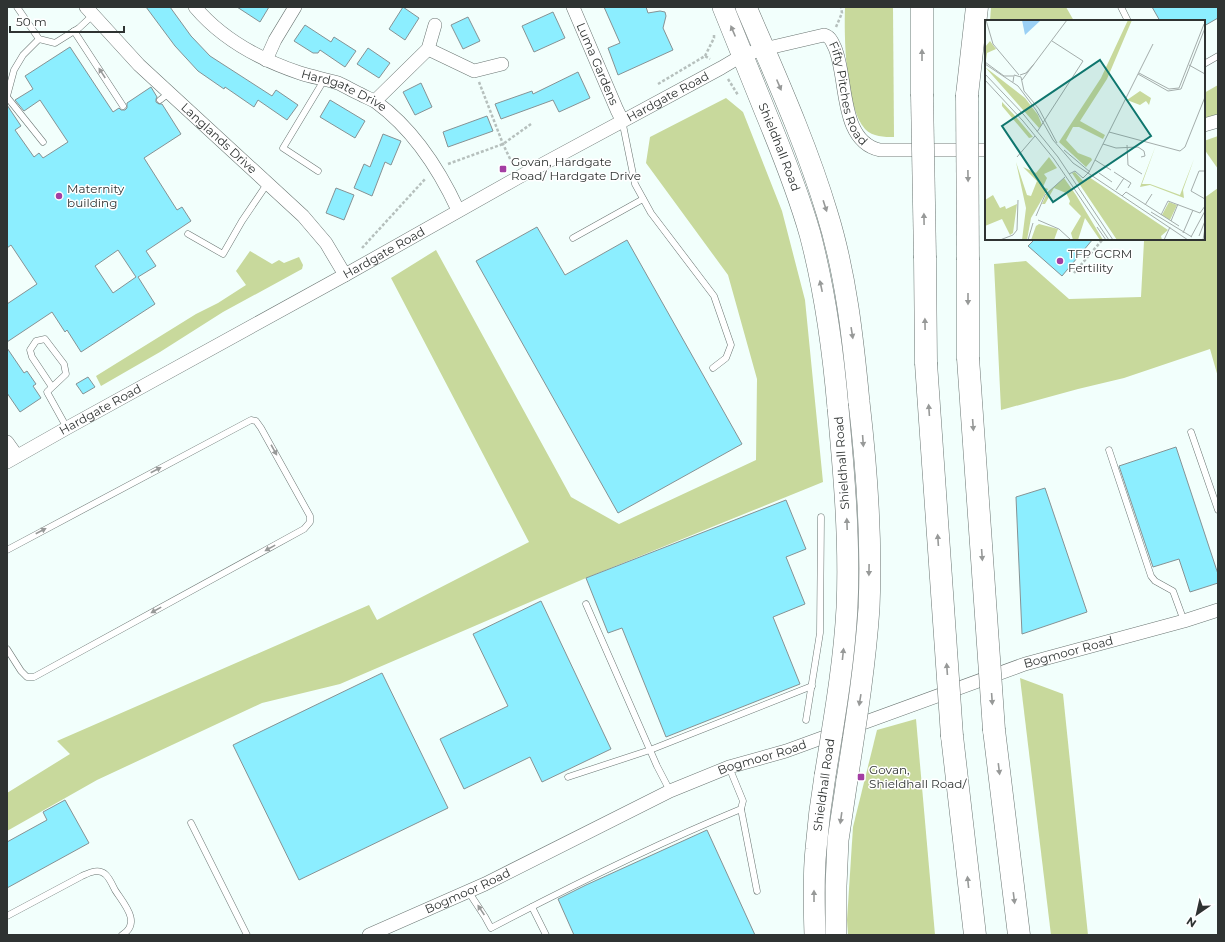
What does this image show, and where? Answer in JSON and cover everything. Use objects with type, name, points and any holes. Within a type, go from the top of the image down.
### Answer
[{"type":"highway","points":[[922,7],[926,364],[952,736],[975,935]]},
{"type":"highway","points":[[963,7],[967,96],[968,358],[994,730],[1019,935]]},
{"type":"highway","points":[[967,96],[978,7]]},
{"type":"main road","name":"Shieldhall Road","points":[[723,7],[787,164],[800,201],[824,301],[834,367],[846,498],[848,569],[847,600],[842,670],[819,814],[814,879],[815,935]]},
{"type":"main road","name":"Shieldhall Road","points":[[746,7],[815,176],[828,215],[847,300],[854,343],[870,530],[869,607],[861,695],[838,840],[836,935]]},
{"type":"street","name":"Hardgate Drive","points":[[196,7],[218,30],[266,60],[298,72],[339,84],[375,101],[400,122],[418,142],[452,197],[458,210]]},
{"type":"street","points":[[266,60],[275,40],[295,7]]},
{"type":"street","name":"Luma Gardens","points":[[573,7],[622,120]]},
{"type":"street","name":"Langlands Drive","points":[[89,11],[139,65],[164,97],[303,216],[326,243],[345,275]]},
{"type":"street","points":[[375,101],[428,49],[435,25]]},
{"type":"street","name":"Fifty Pitches Road","points":[[764,49],[824,35],[828,36],[832,40],[839,60],[847,107],[854,131],[865,143],[873,148],[880,150],[985,150]]},
{"type":"street","points":[[428,49],[474,71],[502,64]]},
{"type":"street","name":"Hardgate Road","points":[[12,459],[622,120],[743,55],[764,49]]},
{"type":"street","points":[[1205,125],[1218,121]]},
{"type":"street","points":[[7,442],[12,459]]},
{"type":"street","name":"Bogmoor Road","points":[[369,935],[485,884],[670,791],[729,766],[786,751],[1025,664],[1184,621],[1218,610]]},
{"type":"lane","points":[[17,7],[39,39],[55,43],[74,31],[89,11]]},
{"type":"lane","points":[[1121,7],[1128,20]]},
{"type":"lane","points":[[74,31],[123,106]]},
{"type":"lane","points":[[39,39],[23,55],[14,70],[7,97],[43,142]]},
{"type":"lane","points":[[1205,63],[1218,56]]},
{"type":"lane","points":[[318,171],[283,148],[324,80]]},
{"type":"lane","points":[[622,120],[635,184],[651,213],[714,296],[731,345],[726,358],[713,368]]},
{"type":"lane","points":[[188,234],[223,254],[242,221],[267,184]]},
{"type":"lane","points":[[573,238],[643,199]]},
{"type":"lane","points":[[52,387],[32,357],[30,350],[36,341],[45,338],[64,364],[66,374],[47,392],[67,428]]},
{"type":"lane","points":[[7,550],[251,420],[256,422],[261,428],[310,516],[310,522],[304,529],[34,677],[26,677],[7,649]]},
{"type":"lane","points":[[1191,432],[1218,510]]},
{"type":"lane","points":[[1109,450],[1151,576],[1155,581],[1173,591],[1184,621]]},
{"type":"lane","points":[[806,720],[820,633],[821,517]]},
{"type":"lane","points":[[586,604],[650,750],[670,791]]},
{"type":"lane","points":[[568,777],[650,750],[812,686]]},
{"type":"lane","points":[[729,766],[743,801],[742,809],[757,891]]},
{"type":"lane","points":[[491,928],[642,853],[742,809]]},
{"type":"lane","points":[[191,823],[248,935]]},
{"type":"lane","points":[[7,916],[94,870],[105,874],[129,912],[132,922],[128,932],[122,935]]},
{"type":"lane","points":[[468,891],[485,917],[494,935]]},
{"type":"lane","points":[[532,907],[546,935]]},
{"type":"path","points":[[832,40],[842,13],[841,7]]},
{"type":"path","points":[[705,56],[714,38],[714,31]]},
{"type":"path","points":[[721,68],[741,99]]},
{"type":"path","points":[[474,71],[503,144],[519,177]]},
{"type":"path","points":[[1074,273],[1102,240]]},
{"type":"green space","points":[[845,7],[893,7],[894,137],[883,137],[868,132],[858,119],[853,105],[847,71]]},
{"type":"green space","points":[[991,7],[1066,7],[1073,20],[990,20]]},
{"type":"green space","points":[[1218,85],[1218,115],[1205,118],[1205,92]]},
{"type":"green space","points":[[726,98],[743,112],[782,211],[805,300],[823,482],[586,578],[340,684],[262,703],[97,780],[7,831],[7,793],[70,754],[57,741],[369,605],[377,620],[529,542],[391,278],[436,250],[571,497],[619,524],[756,460],[757,379],[728,275],[646,163],[650,137]]},
{"type":"green space","points":[[1218,136],[1218,169],[1205,150],[1205,141]]},
{"type":"green space","points":[[1218,188],[1218,377],[1210,349],[1124,378],[1001,410],[994,264],[1026,261],[1069,299],[1141,297],[1144,241],[1205,240],[1205,197]]},
{"type":"green space","points":[[250,251],[272,264],[279,260],[284,263],[299,257],[303,265],[302,269],[223,312],[160,352],[101,386],[96,376],[246,285],[236,271]]},
{"type":"green space","points":[[1020,678],[1063,694],[1088,935],[1051,935]]},
{"type":"green space","points":[[916,719],[935,935],[848,935],[847,920],[853,827],[877,730]]},
{"type":"building","points":[[146,7],[170,7],[191,36],[210,56],[272,96],[276,90],[298,105],[287,120],[258,100],[254,107],[225,87],[224,89],[198,71],[175,46]]},
{"type":"building","points":[[237,7],[269,7],[260,22]]},
{"type":"building","points":[[403,7],[419,18],[405,40],[389,29]]},
{"type":"building","points":[[604,7],[646,7],[648,13],[660,11],[665,12],[666,16],[663,28],[673,50],[618,75],[608,48],[620,43]]},
{"type":"building","points":[[1152,7],[1218,7],[1218,18],[1205,25],[1205,20],[1159,20]]},
{"type":"building","points":[[553,12],[565,38],[534,52],[522,26]]},
{"type":"building","points":[[468,17],[480,41],[463,49],[451,25]]},
{"type":"building","points":[[305,25],[331,42],[334,37],[356,51],[345,67],[320,50],[318,53],[313,53],[294,41]]},
{"type":"building","name":"Maternity building","points":[[70,47],[113,112],[119,108],[121,110],[125,110],[127,108],[127,103],[151,87],[157,97],[156,102],[162,104],[181,134],[144,158],[177,210],[182,207],[191,221],[146,251],[156,266],[138,277],[155,304],[81,352],[67,330],[65,332],[52,312],[7,342],[7,304],[37,284],[11,245],[7,248],[7,105],[21,126],[15,130],[34,157],[39,153],[43,158],[68,142],[40,100],[24,111],[15,100],[33,89],[25,76]],"holes":[[[118,250],[136,277],[113,293],[95,266]]]},
{"type":"building","points":[[368,48],[390,63],[379,78],[357,64]]},
{"type":"building","points":[[578,72],[590,98],[559,112],[553,100],[501,119],[495,104],[532,91],[533,94]]},
{"type":"building","points":[[421,83],[432,107],[415,115],[403,92]]},
{"type":"building","points":[[330,100],[365,121],[355,138],[320,117]]},
{"type":"building","points":[[487,116],[493,131],[448,147],[443,132]]},
{"type":"building","points":[[383,134],[401,141],[391,165],[385,162],[372,196],[354,188],[364,164],[370,167]]},
{"type":"building","points":[[336,188],[354,195],[344,220],[326,213]]},
{"type":"building","points":[[537,227],[565,275],[627,240],[742,444],[618,513],[476,261]]},
{"type":"building","name":"TFP GCRM Fertility","points":[[1034,240],[1092,240],[1062,276],[1028,246]]},
{"type":"building","points":[[7,348],[24,373],[27,371],[36,384],[33,386],[41,398],[20,412],[7,393]]},
{"type":"building","points":[[88,377],[95,387],[83,394],[76,384]]},
{"type":"building","points":[[1176,447],[1218,574],[1218,583],[1190,592],[1179,559],[1153,567],[1119,466]]},
{"type":"building","points":[[1045,488],[1087,612],[1022,634],[1016,497]]},
{"type":"building","points":[[786,500],[806,549],[786,557],[805,604],[773,617],[800,684],[666,737],[622,628],[608,633],[586,578]]},
{"type":"building","points":[[541,601],[611,749],[542,782],[530,757],[464,789],[440,739],[508,706],[473,634]]},
{"type":"building","points":[[382,673],[448,808],[299,880],[233,745]]},
{"type":"building","points":[[65,800],[89,843],[7,888],[7,842],[47,820],[43,812]]},
{"type":"building","points":[[707,830],[755,935],[574,935],[558,899]]},
{"type":"place","name":"Govan, Hardgate Road/ Hardgate Drive","points":[[503,169]]},
{"type":"place","name":"Maternity building","points":[[59,196]]},
{"type":"place","name":"TFP GCRM Fertility","points":[[1060,261]]},
{"type":"place","name":"Govan, Shieldhall Road/","points":[[861,777]]}]
